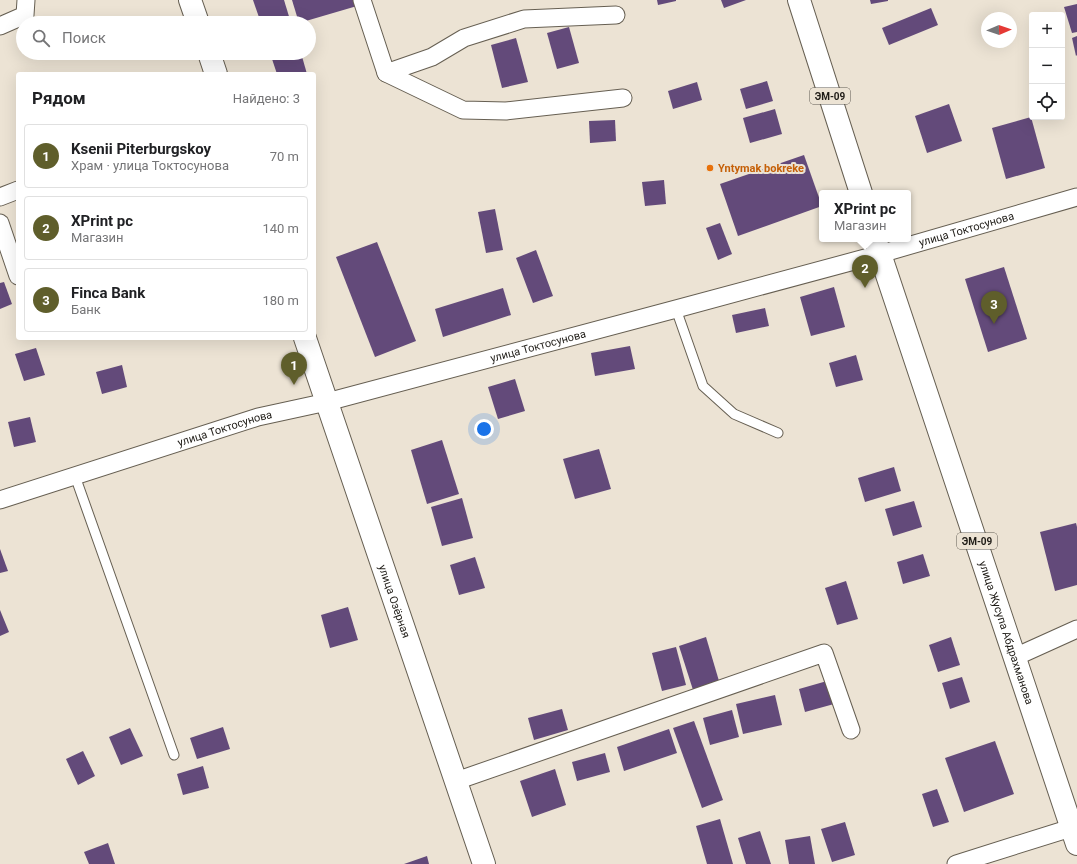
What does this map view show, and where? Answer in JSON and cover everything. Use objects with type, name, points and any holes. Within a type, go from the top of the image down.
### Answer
[{"type":"main road","points":[[190,0],[196,16]]},
{"type":"main road","name":"ЭМ-09","points":[[799,0],[860,190]]},
{"type":"main road","points":[[211,60],[215,72]]},
{"type":"main road","name":"улица Жусупа Абдрахманова","points":[[878,246],[1075,832]]},
{"type":"main road","name":"улица Озёрная","points":[[306,340],[484,864]]},
{"type":"street","points":[[23,16],[25,15],[26,0]]},
{"type":"street","points":[[362,0],[386,73],[463,110],[506,111],[623,98]]},
{"type":"street","points":[[386,73],[432,57],[464,38],[524,19],[616,15]]},
{"type":"street","points":[[0,26],[16,19]]},
{"type":"street","points":[[0,197],[16,191]]},
{"type":"street","name":"улица Токтосунова","points":[[911,238],[1077,197]]},
{"type":"street","points":[[0,222],[16,270]]},
{"type":"street","name":"улица Токтосунова","points":[[0,500],[258,417],[327,402],[676,309],[894,242]]},
{"type":"street","points":[[1015,657],[1077,629]]},
{"type":"street","points":[[456,781],[824,653],[851,730]]},
{"type":"street","points":[[956,864],[1075,832]]},
{"type":"lane","points":[[676,309],[703,386],[734,414],[778,433]]},
{"type":"lane","points":[[75,476],[174,755]]},
{"type":"building","points":[[253,0],[284,0],[289,16],[259,16]]},
{"type":"building","points":[[292,0],[355,0],[357,6],[316,18],[316,16],[297,16]]},
{"type":"building","points":[[657,0],[676,0],[676,1],[658,5]]},
{"type":"building","points":[[721,0],[746,0],[724,8]]},
{"type":"building","points":[[870,0],[888,0],[888,1],[871,4]]},
{"type":"building","points":[[1077,4],[1077,32],[1072,33],[1064,7]]},
{"type":"building","points":[[931,8],[938,25],[889,45],[882,28]]},
{"type":"building","points":[[569,27],[579,63],[557,69],[547,33]]},
{"type":"building","points":[[1077,36],[1077,55],[1076,56],[1072,38]]},
{"type":"building","points":[[516,38],[528,82],[502,88],[491,45]]},
{"type":"building","points":[[272,60],[303,60],[306,72],[276,72]]},
{"type":"building","points":[[767,81],[773,101],[746,109],[740,89]]},
{"type":"building","points":[[697,82],[702,100],[673,109],[668,91]]},
{"type":"building","points":[[949,104],[962,141],[927,153],[915,116]]},
{"type":"building","points":[[775,109],[782,134],[750,143],[743,118]]},
{"type":"building","points":[[1029,118],[1029,120],[1032,120],[1045,168],[1006,179],[992,128]]},
{"type":"building","points":[[615,120],[616,141],[590,143],[589,121]]},
{"type":"building","points":[[804,155],[819,198],[819,207],[738,236],[720,184]]},
{"type":"building","points":[[664,180],[666,204],[645,206],[642,182]]},
{"type":"building","points":[[495,209],[503,250],[486,253],[478,212]]},
{"type":"building","points":[[720,223],[732,254],[718,260],[706,228]]},
{"type":"building","points":[[377,242],[416,341],[375,357],[336,257]]},
{"type":"building","points":[[536,250],[553,296],[533,303],[516,258]]},
{"type":"building","points":[[1004,267],[1027,339],[988,352],[965,279]]},
{"type":"building","points":[[4,282],[12,304],[0,309],[0,283]]},
{"type":"building","points":[[834,287],[845,327],[811,336],[800,297]]},
{"type":"building","points":[[503,288],[511,315],[443,337],[435,309]]},
{"type":"building","points":[[765,308],[769,326],[736,333],[732,315]]},
{"type":"building","points":[[630,346],[635,369],[595,376],[591,353]]},
{"type":"building","points":[[36,348],[45,375],[24,381],[15,354]]},
{"type":"building","points":[[856,355],[863,380],[836,387],[829,363]]},
{"type":"building","points":[[122,365],[127,387],[102,394],[96,372]]},
{"type":"building","points":[[515,379],[525,411],[498,419],[488,387]]},
{"type":"building","points":[[30,417],[36,442],[14,447],[8,422]]},
{"type":"building","points":[[442,440],[459,494],[427,504],[411,450]]},
{"type":"building","points":[[599,449],[611,489],[575,499],[563,459]]},
{"type":"building","points":[[894,467],[901,491],[865,502],[858,478]]},
{"type":"building","points":[[462,498],[473,538],[442,546],[431,507]]},
{"type":"building","points":[[914,501],[922,527],[893,536],[885,509]]},
{"type":"building","points":[[1076,523],[1077,585],[1055,591],[1040,532]]},
{"type":"building","points":[[0,549],[8,571],[0,573]]},
{"type":"building","points":[[923,554],[930,576],[903,584],[897,562]]},
{"type":"building","points":[[475,557],[485,588],[459,595],[450,565]]},
{"type":"building","points":[[846,581],[858,619],[837,625],[825,588]]},
{"type":"building","points":[[348,607],[358,640],[330,648],[321,615]]},
{"type":"building","points":[[0,610],[9,632],[0,636]]},
{"type":"building","points":[[706,637],[719,681],[693,690],[679,646]]},
{"type":"building","points":[[951,637],[960,665],[938,672],[929,645]]},
{"type":"building","points":[[676,647],[686,685],[662,691],[652,653]]},
{"type":"building","points":[[962,677],[970,702],[950,709],[942,683]]},
{"type":"building","points":[[827,681],[834,704],[805,712],[799,689]]},
{"type":"building","points":[[775,695],[782,725],[743,734],[736,704]]},
{"type":"building","points":[[562,709],[568,730],[534,740],[528,718]]},
{"type":"building","points":[[732,710],[739,737],[710,745],[703,718]]},
{"type":"building","points":[[694,721],[723,800],[702,808],[673,728]]},
{"type":"building","points":[[223,727],[230,749],[197,759],[190,738]]},
{"type":"building","points":[[130,728],[143,756],[121,765],[109,737]]},
{"type":"building","points":[[669,729],[677,753],[624,771],[617,747]]},
{"type":"building","points":[[995,741],[1014,794],[964,812],[945,758]]},
{"type":"building","points":[[83,751],[95,776],[78,785],[66,759]]},
{"type":"building","points":[[605,753],[610,772],[577,781],[572,762]]},
{"type":"building","points":[[203,766],[209,788],[183,795],[177,774]]},
{"type":"building","points":[[555,769],[566,805],[532,817],[520,781]]},
{"type":"building","points":[[937,789],[949,822],[933,827],[922,794]]},
{"type":"building","points":[[720,819],[733,864],[707,864],[696,826]]},
{"type":"building","points":[[845,822],[855,855],[832,862],[821,829]]},
{"type":"building","points":[[760,831],[771,864],[746,864],[738,838]]},
{"type":"building","points":[[810,836],[815,864],[789,864],[785,840]]},
{"type":"building","points":[[108,843],[115,864],[89,864],[84,852]]},
{"type":"building","points":[[427,856],[429,864],[404,864]]},
{"type":"place","name":"Yntymak bokreke","points":[[710,168]]},
{"type":"place","name":"XPrint pc","points":[[865,288]]},
{"type":"place","name":"Finca Bank","points":[[994,324]]},
{"type":"place","name":"Ksenii Piterburgskoy","points":[[294,385]]}]
